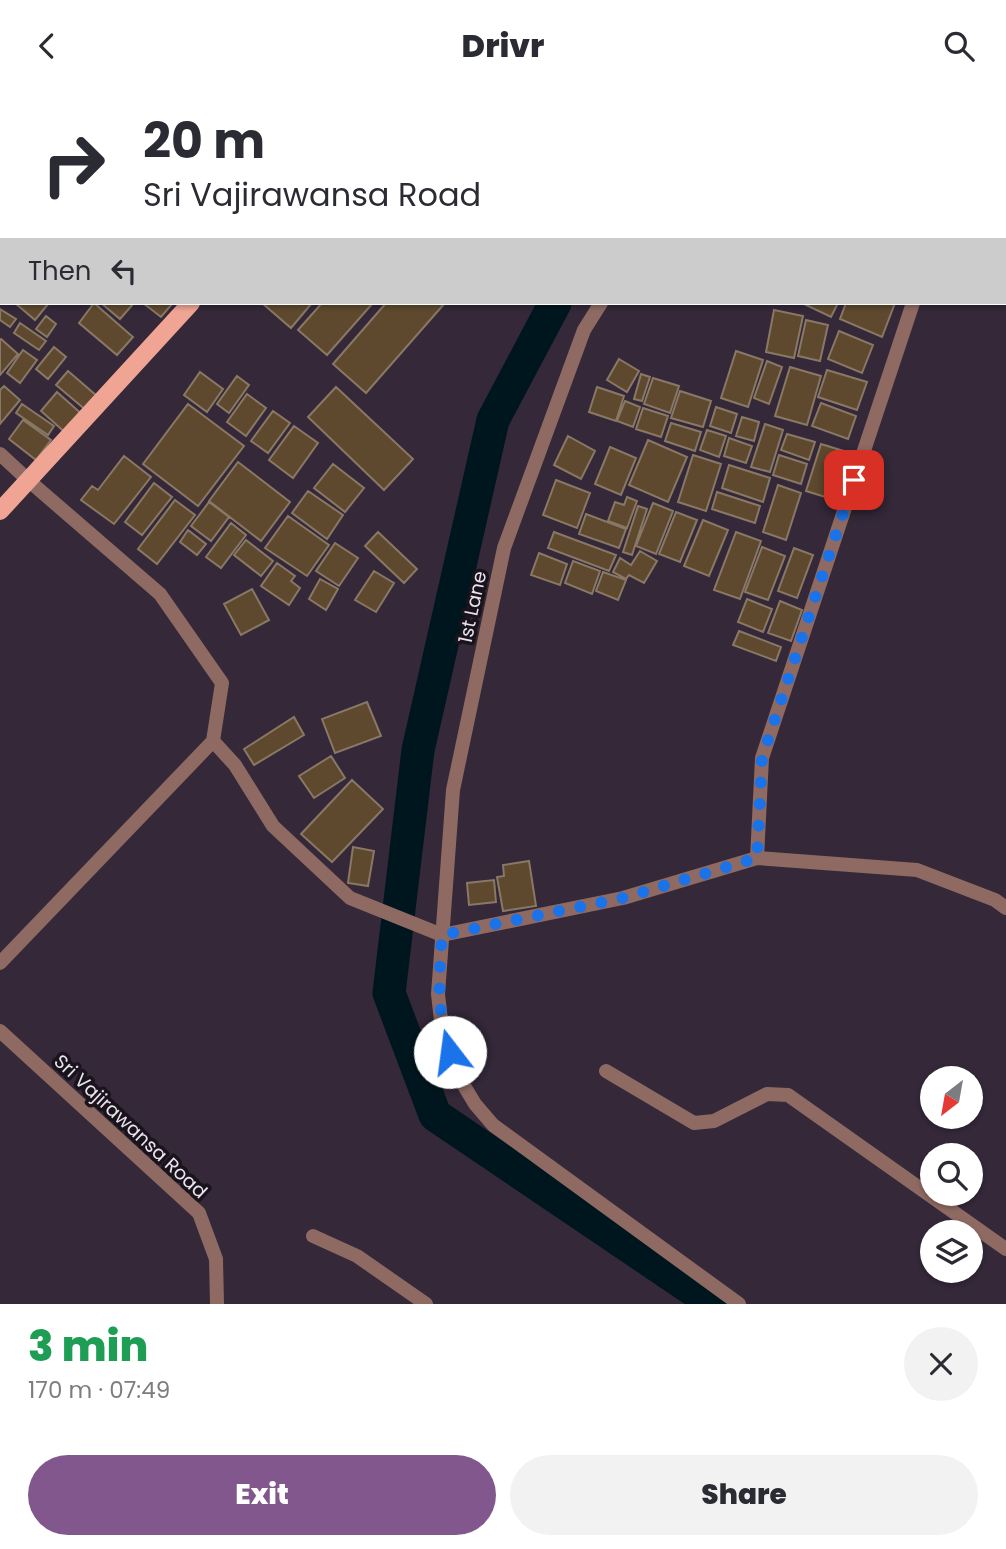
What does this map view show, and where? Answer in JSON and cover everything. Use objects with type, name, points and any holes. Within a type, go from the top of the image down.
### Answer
[{"type":"main road","points":[[0,511],[189,305]]},
{"type":"street","name":"1st Lane","points":[[600,305],[584,330],[504,548],[453,790],[438,994],[442,1029],[457,1074],[474,1104],[493,1125],[739,1304]]},
{"type":"street","points":[[757,858],[762,758],[912,305]]},
{"type":"street","points":[[0,454],[160,594],[222,683],[213,741],[0,963]]},
{"type":"street","points":[[213,741],[235,765],[273,826],[350,898],[442,935],[623,898],[757,858],[917,870],[995,901],[1006,908]]},
{"type":"street","name":"Sri Vajirawansa Road","points":[[0,1031],[199,1213],[216,1259],[217,1304]]},
{"type":"street","points":[[606,1071],[694,1123],[714,1121],[767,1094],[788,1095],[1006,1249]]},
{"type":"street","points":[[313,1236],[357,1256],[426,1304]]},
{"type":"building","points":[[17,305],[47,305],[35,320]]},
{"type":"building","points":[[92,305],[96,305],[133,337],[117,355],[79,323]]},
{"type":"building","points":[[103,305],[132,305],[120,319]]},
{"type":"building","points":[[146,305],[171,305],[161,317]]},
{"type":"building","points":[[264,305],[310,305],[291,328]]},
{"type":"building","points":[[320,305],[371,305],[327,355],[298,330]]},
{"type":"building","points":[[384,305],[443,305],[366,393],[333,364]]},
{"type":"building","points":[[806,305],[837,305],[831,317]]},
{"type":"building","points":[[845,305],[894,305],[882,337],[840,319]]},
{"type":"building","points":[[0,309],[16,319],[10,327],[0,320]]},
{"type":"building","points":[[774,310],[803,316],[794,358],[766,352]]},
{"type":"building","points":[[46,316],[56,324],[47,337],[36,329]]},
{"type":"building","points":[[806,320],[828,325],[820,361],[798,356]]},
{"type":"building","points":[[20,323],[46,341],[39,350],[14,333]]},
{"type":"building","points":[[839,331],[873,345],[862,373],[828,359]]},
{"type":"building","points":[[0,340],[18,354],[0,375]]},
{"type":"building","points":[[54,347],[66,357],[48,379],[36,369]]},
{"type":"building","points":[[23,350],[37,360],[20,383],[7,373]]},
{"type":"building","points":[[736,351],[763,360],[748,407],[721,398]]},
{"type":"building","points":[[619,359],[639,371],[627,392],[607,380]]},
{"type":"building","points":[[767,361],[782,367],[769,404],[754,398]]},
{"type":"building","points":[[790,367],[821,376],[807,425],[775,416]]},
{"type":"building","points":[[827,370],[867,382],[857,410],[818,397]]},
{"type":"building","points":[[68,371],[98,397],[87,411],[56,385]]},
{"type":"building","points":[[200,372],[223,389],[207,412],[184,395]]},
{"type":"building","points":[[641,374],[650,377],[642,401],[634,399]]},
{"type":"building","points":[[237,376],[249,385],[229,413],[217,404]]},
{"type":"building","points":[[653,378],[679,386],[670,413],[644,404]]},
{"type":"building","points":[[4,386],[20,400],[0,424],[0,390]]},
{"type":"building","points":[[336,387],[413,459],[384,490],[308,417]]},
{"type":"building","points":[[597,387],[624,396],[616,421],[589,412]]},
{"type":"building","points":[[680,391],[711,401],[703,427],[671,418]]},
{"type":"building","points":[[57,392],[84,416],[68,435],[41,411]]},
{"type":"building","points":[[247,394],[266,408],[246,436],[227,422]]},
{"type":"building","points":[[625,401],[640,407],[633,427],[617,421]]},
{"type":"building","points":[[821,403],[856,416],[848,439],[812,426]]},
{"type":"building","points":[[22,404],[54,426],[48,435],[16,413]]},
{"type":"building","points":[[188,404],[244,446],[198,506],[143,464]]},
{"type":"building","points":[[716,407],[737,414],[731,433],[710,426]]},
{"type":"building","points":[[643,408],[668,416],[661,437],[636,429]]},
{"type":"building","points":[[273,411],[290,423],[268,453],[251,441]]},
{"type":"building","points":[[742,417],[759,422],[754,441],[736,436]]},
{"type":"building","points":[[23,420],[51,440],[36,460],[9,439]]},
{"type":"building","points":[[671,423],[701,432],[695,451],[665,441]]},
{"type":"building","points":[[765,424],[783,430],[770,472],[751,467]]},
{"type":"building","points":[[294,426],[318,443],[293,478],[269,460]]},
{"type":"building","points":[[707,430],[726,436],[719,457],[700,450]]},
{"type":"building","points":[[787,434],[815,442],[809,460],[781,450]]},
{"type":"building","points":[[568,436],[595,451],[581,479],[554,465]]},
{"type":"building","points":[[729,438],[752,446],[746,463],[724,456]]},
{"type":"building","points":[[648,440],[687,457],[668,502],[629,485]]},
{"type":"building","points":[[821,444],[847,452],[832,499],[806,491]]},
{"type":"building","points":[[610,447],[636,458],[621,495],[595,484]]},
{"type":"building","points":[[693,455],[721,464],[706,511],[678,502]]},
{"type":"building","points":[[779,455],[807,464],[801,484],[773,475]]},
{"type":"building","points":[[124,456],[151,477],[114,524],[81,500],[92,486],[98,490]]},
{"type":"building","points":[[238,462],[290,502],[261,541],[209,501]]},
{"type":"building","points":[[333,464],[364,488],[345,512],[314,488]]},
{"type":"building","points":[[729,465],[770,478],[763,502],[722,488]]},
{"type":"building","points":[[556,480],[590,493],[577,528],[543,515]]},
{"type":"building","points":[[154,483],[172,497],[142,535],[125,522]]},
{"type":"building","points":[[778,485],[801,493],[786,540],[763,532]]},
{"type":"building","points":[[308,491],[343,515],[327,539],[292,513]]},
{"type":"building","points":[[717,492],[760,506],[755,523],[712,509]]},
{"type":"building","points":[[627,497],[637,501],[627,528],[608,521],[615,502],[624,505]]},
{"type":"building","points":[[175,500],[195,515],[157,564],[138,549]]},
{"type":"building","points":[[209,502],[229,517],[211,541],[191,526]]},
{"type":"building","points":[[653,503],[673,511],[656,554],[636,546]]},
{"type":"building","points":[[638,506],[647,509],[632,555],[623,552]]},
{"type":"building","points":[[676,512],[697,520],[680,562],[659,554]]},
{"type":"building","points":[[586,514],[626,529],[619,548],[579,534]]},
{"type":"building","points":[[288,516],[329,545],[307,576],[265,548]]},
{"type":"building","points":[[703,520],[728,530],[709,576],[684,566]]},
{"type":"building","points":[[231,523],[246,535],[221,568],[206,557]]},
{"type":"building","points":[[188,530],[206,544],[197,555],[180,542]]},
{"type":"building","points":[[378,532],[417,569],[404,583],[365,546]]},
{"type":"building","points":[[554,532],[616,555],[609,571],[548,548]]},
{"type":"building","points":[[736,532],[761,541],[740,599],[714,590]]},
{"type":"building","points":[[246,540],[273,561],[261,576],[234,555]]},
{"type":"building","points":[[335,543],[358,558],[339,586],[316,571]]},
{"type":"building","points":[[762,547],[785,556],[768,600],[745,592]]},
{"type":"building","points":[[794,548],[813,555],[797,598],[778,591]]},
{"type":"building","points":[[640,551],[657,561],[644,583],[629,575],[626,579],[613,572],[620,558],[631,565]]},
{"type":"building","points":[[539,553],[567,564],[560,585],[531,575]]},
{"type":"building","points":[[573,561],[600,571],[592,594],[565,583]]},
{"type":"building","points":[[277,563],[295,576],[291,581],[300,588],[289,605],[261,586]]},
{"type":"building","points":[[374,571],[394,583],[376,612],[355,600]]},
{"type":"building","points":[[603,572],[626,580],[618,600],[596,591]]},
{"type":"building","points":[[320,579],[338,589],[326,610],[309,599]]},
{"type":"building","points":[[252,589],[269,620],[241,635],[224,604]]},
{"type":"building","points":[[747,599],[772,609],[763,632],[738,622]]},
{"type":"building","points":[[780,601],[802,610],[791,641],[768,633]]},
{"type":"building","points":[[739,631],[781,647],[776,661],[733,645]]},
{"type":"building","points":[[367,702],[381,736],[335,753],[322,719]]},
{"type":"building","points":[[294,717],[304,735],[254,765],[244,749]]},
{"type":"building","points":[[331,756],[345,778],[314,798],[299,776]]},
{"type":"building","points":[[352,780],[383,809],[332,862],[301,834]]},
{"type":"building","points":[[353,847],[374,851],[368,886],[348,883]]},
{"type":"building","points":[[529,861],[536,906],[503,911],[497,877],[504,876],[503,865]]},
{"type":"building","points":[[494,880],[496,902],[469,905],[467,883]]},
{"type":"waterway","points":[[554,305],[493,420],[418,750],[389,993],[435,1115],[714,1304]]},
{"type":"route","points":[[450,1052],[442,1029],[438,994],[442,935],[623,898],[757,858],[762,758],[854,480]]}]
